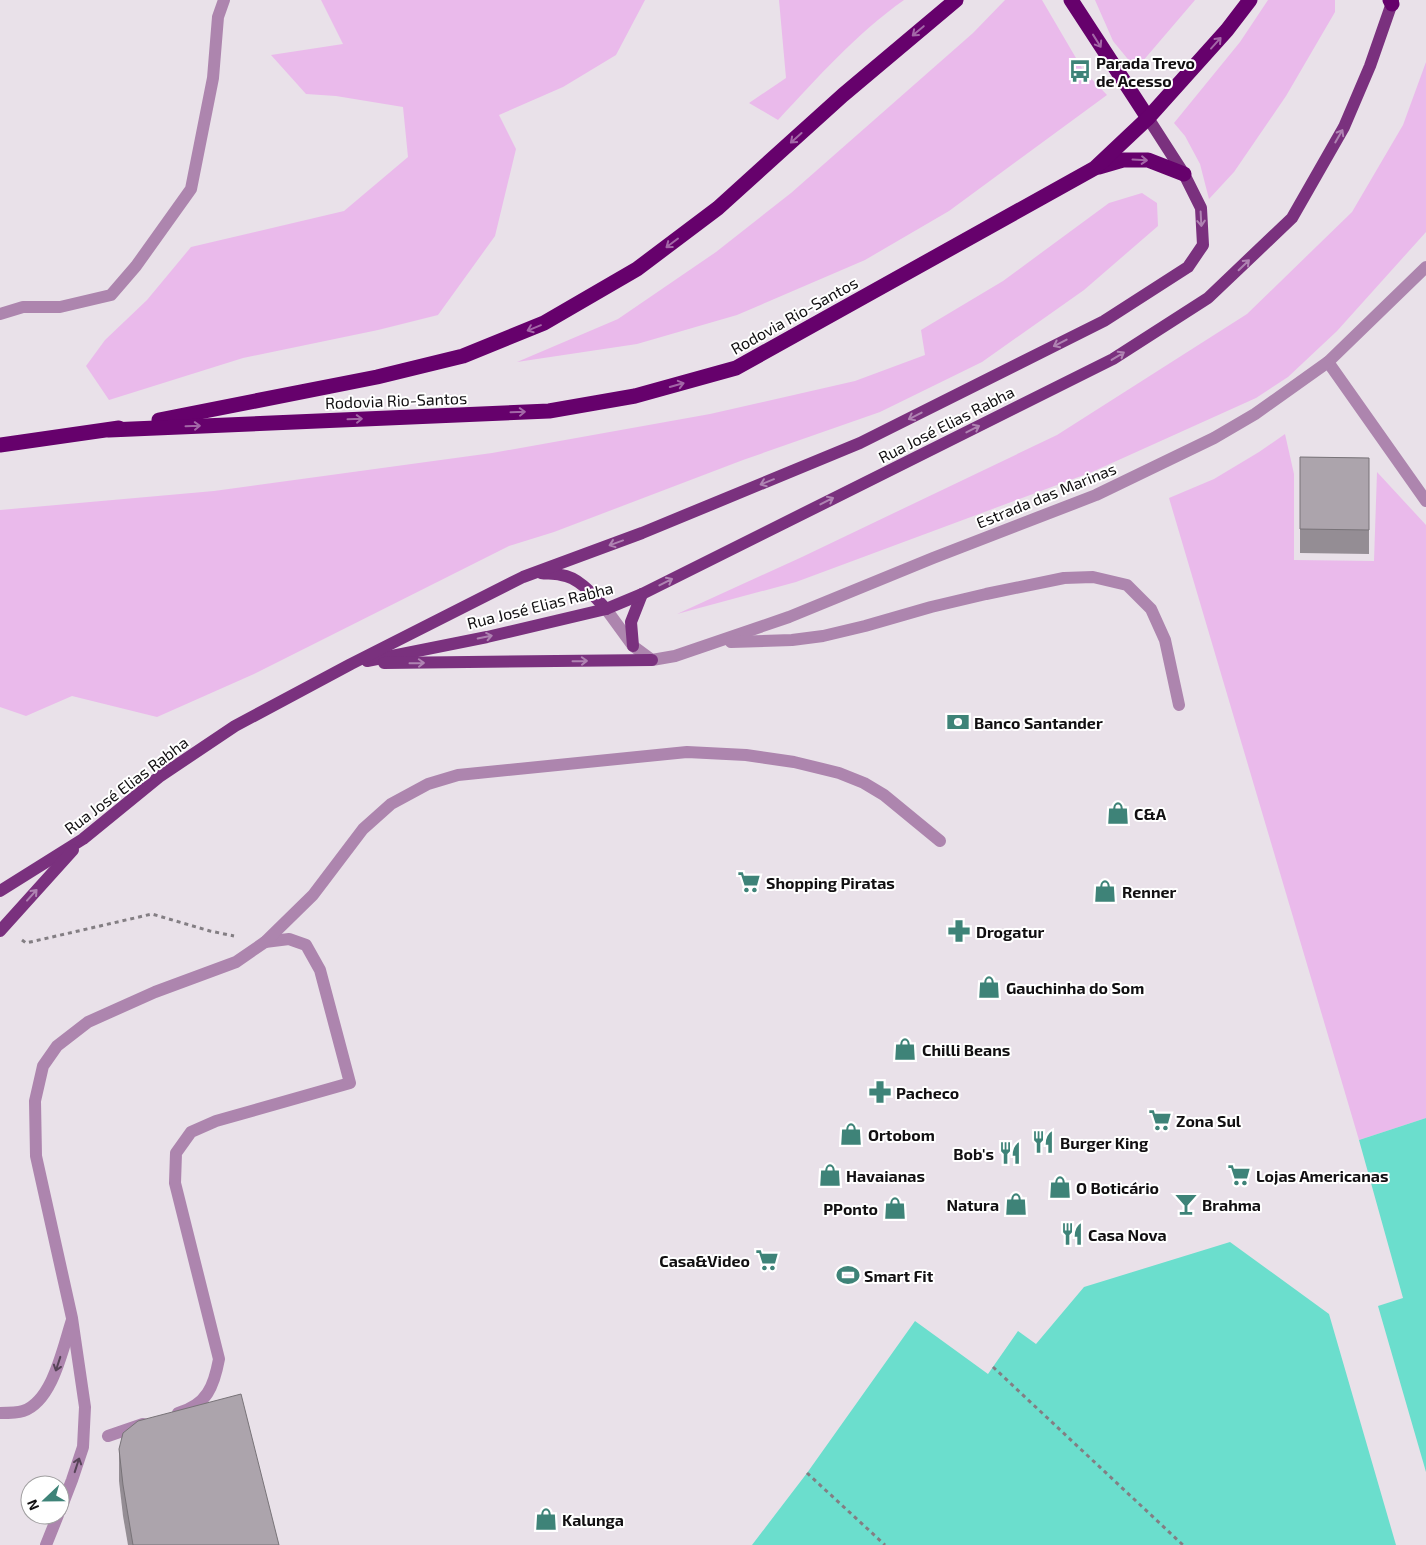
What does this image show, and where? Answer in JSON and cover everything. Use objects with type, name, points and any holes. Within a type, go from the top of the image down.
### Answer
[{"type":"highway","name":"Rodovia Rio-Santos","points":[[0,445],[109,430],[377,377],[464,356],[544,323],[637,269],[718,208],[843,95],[956,0]]},
{"type":"highway","points":[[1071,0],[1148,118]]},
{"type":"highway","name":"Rodovia Rio-Santos","points":[[109,430],[549,411],[635,396],[736,368],[1095,168],[1148,118],[1227,30],[1250,0]]},
{"type":"highway","points":[[1095,168],[1123,160],[1148,160],[1184,174]]},
{"type":"main road","name":"Rua José Elias Rabha","points":[[351,664],[487,637],[606,609],[642,594],[1113,359],[1208,298],[1292,218],[1344,127],[1370,66],[1392,1]]},
{"type":"main road","name":"Rua José Elias Rabha","points":[[0,891],[83,839],[159,777],[235,726],[351,664],[534,573],[642,533],[860,443],[1104,321],[1188,267],[1203,245],[1201,208],[1184,174],[1148,118]]},
{"type":"main road","points":[[534,573],[563,575],[574,580],[589,591],[606,609]]},
{"type":"main road","points":[[633,646],[631,622],[642,594]]},
{"type":"main road","points":[[351,664],[652,660]]},
{"type":"main road","points":[[2,929],[83,839]]},
{"type":"street","points":[[0,314],[23,308],[60,307],[111,295],[136,266],[191,189],[213,78],[218,17],[224,0]]},
{"type":"street","name":"Estrada das Marinas","points":[[652,660],[675,656],[789,617],[924,561],[1096,495],[1214,438],[1255,414],[1328,362],[1426,267]]},
{"type":"street","points":[[1328,362],[1426,501]]},
{"type":"street","points":[[716,642],[792,640],[823,636],[865,626],[931,606],[1064,578],[1093,576],[1127,585],[1151,609],[1165,640],[1179,705]]},
{"type":"street","points":[[606,609],[633,646],[652,660]]},
{"type":"street","points":[[70,1485],[83,1447],[85,1407],[72,1318],[36,1156],[35,1102],[44,1066],[57,1046],[88,1022],[155,992],[236,962],[265,942],[313,895],[363,829],[391,804],[428,784],[458,774],[687,752],[746,755],[803,764],[839,773],[864,783],[884,795],[940,841]]},
{"type":"street","points":[[108,1436],[191,1409],[206,1397],[216,1378],[219,1359],[175,1183],[176,1153],[191,1132],[207,1125],[350,1083],[320,970],[306,945],[289,939],[265,942]]},
{"type":"street","points":[[0,1413],[23,1411],[36,1404],[46,1392],[55,1372],[72,1318]]},
{"type":"street","points":[[46,1545],[54,1525]]},
{"type":"path","points":[[2,929],[26,943],[152,914],[210,931],[265,942]]},
{"type":"path","points":[[993,1367],[1183,1545]]},
{"type":"path","points":[[807,1473],[885,1545]]},
{"type":"shaded area","points":[[321,0],[645,0],[616,55],[563,87],[499,115],[516,149],[495,236],[438,315],[378,330],[243,358],[109,400],[86,366],[105,340],[147,300],[191,247],[344,211],[408,157],[403,107],[336,96],[306,94],[271,55],[343,44]]},
{"type":"shaded area","points":[[779,0],[904,0],[854,41],[778,120],[749,103],[786,78]]},
{"type":"shaded area","points":[[1005,0],[1042,0],[1083,70],[1107,95],[949,211],[865,260],[737,315],[637,344],[517,362],[618,319],[716,252],[791,193],[973,33]]},
{"type":"shaded area","points":[[1095,0],[1195,0],[1136,69],[1113,41]]},
{"type":"shaded area","points":[[1268,0],[1335,0],[1335,12],[1286,96],[1234,172],[1209,199],[1200,164],[1185,136],[1174,123],[1240,42]]},
{"type":"shaded area","points":[[1426,62],[1426,232],[1337,331],[1288,377],[1256,398],[1092,472],[796,582],[677,614],[802,557],[1057,435],[1247,314],[1352,212],[1403,125]]},
{"type":"shaded area","points":[[1142,193],[1157,203],[1158,226],[1084,290],[982,362],[880,412],[743,460],[554,532],[509,546],[254,674],[157,717],[72,696],[26,716],[0,707],[0,510],[214,491],[492,453],[710,414],[855,381],[925,355],[921,330],[1003,281],[1109,203]]},
{"type":"shaded area","points":[[1285,434],[1294,474],[1294,560],[1374,561],[1377,472],[1426,525],[1426,1118],[1359,1140],[1169,498],[1214,479]]},
{"type":"shaded area","points":[[1426,1118],[1426,1472],[1378,1306],[1403,1298],[1359,1140]]},
{"type":"shaded area","points":[[1230,1242],[1329,1314],[1396,1545],[752,1545],[807,1473],[915,1321],[988,1374],[1018,1331],[1036,1344],[1084,1287]]},
{"type":"building","points":[[1300,457],[1369,458],[1369,530],[1300,529]]},
{"type":"building","points":[[241,1394],[279,1545],[133,1545],[119,1449],[123,1433],[138,1421]]},
{"type":"place","name":"Parada Trevo de Acesso","points":[[1080,71]]},
{"type":"place","name":"Banco Santander","points":[[958,722]]},
{"type":"place","name":"C&A","points":[[1118,813]]},
{"type":"place","name":"Shopping Piratas","points":[[749,882]]},
{"type":"place","name":"Renner","points":[[1105,891]]},
{"type":"place","name":"Drogatur","points":[[959,931]]},
{"type":"place","name":"Gauchinha do Som","points":[[989,987]]},
{"type":"place","name":"Chilli Beans","points":[[905,1049]]},
{"type":"place","name":"Pacheco","points":[[880,1092]]},
{"type":"place","name":"Zona Sul","points":[[1160,1120]]},
{"type":"place","name":"Ortobom","points":[[851,1134]]},
{"type":"place","name":"Burger King","points":[[1043,1142]]},
{"type":"place","name":"Bob's","points":[[1010,1153]]},
{"type":"place","name":"Havaianas","points":[[830,1175]]},
{"type":"place","name":"Lojas Americanas","points":[[1239,1175]]},
{"type":"place","name":"O Boticário","points":[[1060,1187]]},
{"type":"place","name":"Natura","points":[[1016,1204]]},
{"type":"place","name":"Brahma","points":[[1186,1204]]},
{"type":"place","name":"PPonto","points":[[895,1208]]},
{"type":"place","name":"Casa Nova","points":[[1072,1234]]},
{"type":"place","name":"Casa&Video","points":[[767,1260]]},
{"type":"place","name":"Smart Fit","points":[[848,1275]]},
{"type":"place","name":"Kalunga","points":[[546,1519]]}]
